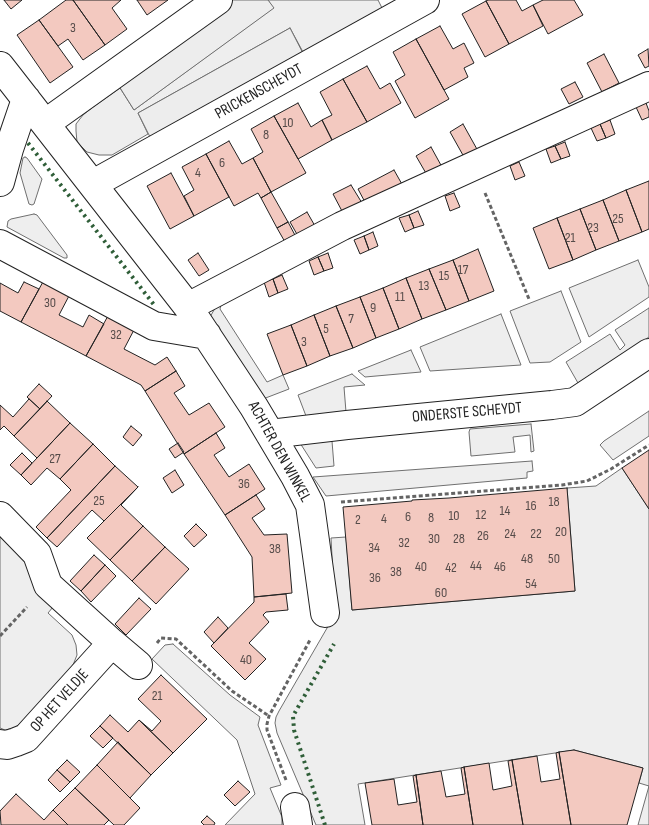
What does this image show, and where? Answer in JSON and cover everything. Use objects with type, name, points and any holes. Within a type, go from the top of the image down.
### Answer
[{"type":"street","points":[[46,124],[218,0]]},
{"type":"street","name":"PRICKENSCHEYDT","points":[[93,184],[425,0]]},
{"type":"street","name":"ACHTER DEN WINKEL","points":[[0,66],[188,307],[254,407],[295,476],[310,505],[325,613]]},
{"type":"street","points":[[188,307],[342,226],[649,86]]},
{"type":"street","points":[[0,182],[26,99]]},
{"type":"street","points":[[0,244],[154,326],[207,335]]},
{"type":"street","name":"ONDERSTE SCHEYDT","points":[[270,434],[575,402],[649,352]]},
{"type":"street","points":[[0,516],[37,554],[48,584],[138,665]]},
{"type":"street","name":"OP HET VELDJE","points":[[0,744],[7,745],[26,738],[112,643]]},
{"type":"path","points":[[474,166],[529,299]]},
{"type":"path","points":[[340,502],[562,485],[587,481],[611,470],[649,445]]},
{"type":"path","points":[[0,636],[48,584]]},
{"type":"path","points":[[296,816],[267,730],[269,716],[325,613]]},
{"type":"path","points":[[138,665],[161,638],[176,639],[232,691],[269,716]]},
{"type":"shaded area","points":[[218,0],[268,0],[274,8],[134,110],[112,75]]},
{"type":"shaded area","points":[[268,0],[378,0],[382,8],[303,52],[290,28],[138,113],[148,134],[112,155],[99,155],[87,152],[77,142],[76,124],[93,107],[120,88],[134,110],[273,8]]},
{"type":"shaded area","points":[[290,28],[309,65],[156,149],[138,113]]},
{"type":"shaded area","points":[[25,157],[42,179],[34,204],[32,205],[29,204],[20,173],[23,158]]},
{"type":"shaded area","points":[[37,215],[67,255],[67,258],[7,227],[8,221],[11,219]]},
{"type":"shaded area","points":[[638,260],[649,287],[649,297],[589,337],[569,288]]},
{"type":"shaded area","points":[[561,291],[581,342],[550,362],[530,363],[510,311]]},
{"type":"shaded area","points":[[222,301],[220,309],[267,382],[283,375],[289,389],[263,399],[210,317],[218,303]]},
{"type":"shaded area","points":[[649,308],[649,337],[578,383],[566,362],[610,334],[620,350],[625,345],[615,330]]},
{"type":"shaded area","points":[[501,314],[521,365],[430,371],[420,347]]},
{"type":"shaded area","points":[[411,350],[421,372],[365,377],[358,371]]},
{"type":"shaded area","points":[[352,374],[365,385],[344,387],[346,412],[306,416],[298,395]]},
{"type":"shaded area","points":[[649,411],[649,436],[613,460],[600,445]]},
{"type":"shaded area","points":[[531,424],[534,451],[531,452],[530,435],[513,437],[515,452],[471,456],[470,429]]},
{"type":"shaded area","points":[[332,441],[334,466],[316,468],[300,443]]},
{"type":"shaded area","points":[[532,461],[533,471],[527,472],[527,478],[326,496],[313,477]]},
{"type":"shaded area","points":[[622,468],[649,509],[649,786],[639,783],[643,768],[574,750],[358,784],[365,825],[316,825],[277,733],[275,723],[279,711],[334,616],[331,538],[346,537],[352,610],[575,591],[567,488],[596,486]]},
{"type":"shaded area","points":[[0,537],[24,559],[53,607],[48,613],[72,635],[77,655],[68,672],[23,722],[14,728],[5,730],[0,728]]},
{"type":"shaded area","points":[[173,644],[230,695],[260,717],[258,725],[281,785],[270,788],[282,817],[282,825],[225,825],[255,794],[237,740],[152,659],[165,645]]},
{"type":"shaded area","points":[[649,786],[649,825],[638,825]]},
{"type":"building","points":[[4,0],[22,0],[11,9]]},
{"type":"building","points":[[66,0],[73,0],[105,45],[83,60],[68,39],[58,46],[39,20]]},
{"type":"building","points":[[73,0],[121,0],[112,8],[127,29],[105,45]]},
{"type":"building","points":[[137,0],[168,0],[147,15]]},
{"type":"building","points":[[516,0],[522,11],[533,5],[543,26],[509,44],[486,1]]},
{"type":"building","points":[[543,0],[574,0],[583,15],[548,34],[533,5]]},
{"type":"building","points":[[486,1],[509,44],[485,57],[462,14]]},
{"type":"building","points":[[39,20],[73,67],[50,83],[17,35]]},
{"type":"building","points":[[440,26],[453,49],[464,43],[474,63],[464,68],[468,77],[444,90],[416,39]]},
{"type":"building","points":[[416,39],[449,99],[415,118],[395,81],[405,75],[393,52]]},
{"type":"building","points":[[648,49],[649,66],[645,68],[638,55]]},
{"type":"building","points":[[604,54],[619,83],[602,92],[587,63]]},
{"type":"building","points":[[367,66],[380,89],[390,83],[401,103],[367,122],[343,79]]},
{"type":"building","points":[[343,79],[367,122],[332,140],[322,120],[332,115],[320,92]]},
{"type":"building","points":[[575,82],[583,97],[569,104],[561,89]]},
{"type":"building","points":[[298,103],[311,127],[322,120],[332,140],[298,159],[274,116]]},
{"type":"building","points":[[646,103],[649,117],[642,120],[636,107]]},
{"type":"building","points":[[274,116],[306,173],[271,192],[253,158],[263,152],[251,129]]},
{"type":"building","points":[[610,120],[615,134],[606,138],[600,124]]},
{"type":"building","points":[[463,124],[478,151],[464,157],[450,132]]},
{"type":"building","points":[[600,124],[606,138],[597,141],[591,128]]},
{"type":"building","points":[[229,141],[242,164],[253,158],[271,192],[261,198],[258,193],[234,206],[206,154]]},
{"type":"building","points":[[565,142],[570,156],[561,159],[555,146]]},
{"type":"building","points":[[555,146],[561,159],[551,163],[546,149]]},
{"type":"building","points":[[431,147],[442,167],[427,175],[416,156]]},
{"type":"building","points":[[206,154],[229,197],[194,216],[184,196],[194,190],[182,167]]},
{"type":"building","points":[[519,162],[525,176],[515,180],[510,166]]},
{"type":"building","points":[[394,170],[403,186],[366,204],[358,189]]},
{"type":"building","points":[[171,173],[194,216],[170,229],[147,186]]},
{"type":"building","points":[[649,181],[649,229],[642,232],[626,190]]},
{"type":"building","points":[[351,185],[362,203],[343,213],[333,194]]},
{"type":"building","points":[[626,190],[642,232],[619,241],[603,200]]},
{"type":"building","points":[[271,192],[288,222],[277,228],[261,198]]},
{"type":"building","points":[[454,193],[460,207],[450,211],[445,196]]},
{"type":"building","points":[[603,200],[619,241],[596,250],[580,209]]},
{"type":"building","points":[[580,209],[596,250],[573,260],[557,218]]},
{"type":"building","points":[[418,211],[424,225],[414,228],[409,215]]},
{"type":"building","points":[[307,212],[315,226],[298,236],[290,222]]},
{"type":"building","points":[[409,215],[414,228],[405,232],[399,218]]},
{"type":"building","points":[[557,218],[573,260],[549,269],[533,228]]},
{"type":"building","points":[[288,222],[296,237],[285,242],[277,228]]},
{"type":"building","points":[[373,232],[378,246],[369,250],[364,236]]},
{"type":"building","points":[[364,236],[369,250],[360,254],[354,240]]},
{"type":"building","points":[[478,249],[494,291],[469,301],[453,260]]},
{"type":"building","points":[[198,253],[209,270],[199,276],[188,260]]},
{"type":"building","points":[[328,253],[333,268],[324,271],[318,257]]},
{"type":"building","points":[[318,257],[324,271],[314,275],[309,261]]},
{"type":"building","points":[[453,260],[469,301],[446,310],[429,269]]},
{"type":"building","points":[[429,269],[446,310],[422,319],[406,278]]},
{"type":"building","points":[[282,275],[288,289],[278,293],[273,279]]},
{"type":"building","points":[[406,278],[422,319],[399,329],[383,288]]},
{"type":"building","points":[[273,279],[278,293],[269,297],[264,282]]},
{"type":"building","points":[[44,280],[70,294],[59,315],[83,327],[89,315],[104,324],[86,356],[21,322]]},
{"type":"building","points":[[24,282],[39,289],[21,322],[0,311],[0,283],[18,293]]},
{"type":"building","points":[[383,288],[399,329],[376,338],[360,297]]},
{"type":"building","points":[[360,297],[376,338],[353,348],[336,306]]},
{"type":"building","points":[[336,306],[353,348],[330,356],[314,315]]},
{"type":"building","points":[[109,314],[135,328],[124,349],[155,365],[167,357],[176,371],[145,391],[141,385],[86,356]]},
{"type":"building","points":[[314,315],[330,356],[307,366],[291,325]]},
{"type":"building","points":[[291,325],[307,366],[283,375],[267,334]]},
{"type":"building","points":[[176,371],[185,386],[174,393],[189,415],[209,403],[225,427],[184,454],[145,391]]},
{"type":"building","points":[[39,384],[52,396],[40,409],[27,397]]},
{"type":"building","points":[[29,399],[40,409],[14,436],[4,426],[0,430],[0,405],[13,417]]},
{"type":"building","points":[[47,401],[70,423],[37,458],[14,436]]},
{"type":"building","points":[[70,423],[93,444],[60,479],[47,468],[31,485],[21,475]]},
{"type":"building","points":[[131,426],[142,435],[133,446],[123,437]]},
{"type":"building","points":[[216,433],[225,448],[214,455],[229,477],[249,464],[265,489],[225,515],[184,454]]},
{"type":"building","points":[[178,443],[184,452],[175,458],[169,449]]},
{"type":"building","points":[[93,444],[115,466],[47,538],[36,527],[71,490],[60,479]]},
{"type":"building","points":[[649,450],[649,509],[622,468]]},
{"type":"building","points":[[22,453],[32,463],[21,475],[10,465]]},
{"type":"building","points":[[115,466],[138,487],[104,521],[92,510],[57,547],[47,538]]},
{"type":"building","points":[[175,470],[184,485],[172,493],[163,478]]},
{"type":"building","points":[[138,487],[121,505],[143,526],[110,560],[87,538]]},
{"type":"building","points":[[567,488],[575,591],[352,610],[343,507]]},
{"type":"building","points":[[256,495],[265,509],[252,518],[264,535],[287,534],[292,593],[254,597],[252,557],[225,515]]},
{"type":"building","points":[[196,524],[207,535],[194,547],[184,536]]},
{"type":"building","points":[[143,526],[165,547],[132,581],[110,560]]},
{"type":"building","points":[[165,547],[189,569],[156,604],[132,581]]},
{"type":"building","points":[[94,555],[105,565],[81,591],[70,581]]},
{"type":"building","points":[[105,565],[116,576],[91,602],[81,591]]},
{"type":"building","points":[[286,594],[288,610],[266,612],[263,615],[269,622],[249,643],[266,659],[245,680],[211,646],[254,602],[254,597]]},
{"type":"building","points":[[139,598],[151,609],[126,635],[115,624]]},
{"type":"building","points":[[218,617],[228,628],[214,643],[204,632]]},
{"type":"building","points":[[161,675],[207,719],[173,753],[139,720],[152,731],[161,721],[138,699]]},
{"type":"building","points":[[110,715],[128,732],[139,720],[173,753],[151,775],[100,726]]},
{"type":"building","points":[[100,726],[113,738],[103,748],[90,736]]},
{"type":"building","points":[[118,742],[151,775],[130,798],[97,765]]},
{"type":"building","points":[[574,750],[643,768],[627,825],[571,825],[559,752]]},
{"type":"building","points":[[559,752],[571,825],[523,825],[512,760],[537,756],[541,782],[560,779],[556,753]]},
{"type":"building","points":[[67,760],[80,772],[70,782],[57,770]]},
{"type":"building","points":[[512,760],[523,825],[473,825],[464,767],[489,763],[493,790],[512,786],[508,761]]},
{"type":"building","points":[[97,765],[140,808],[124,825],[114,825],[75,788]]},
{"type":"building","points":[[464,767],[473,825],[423,825],[416,775],[441,771],[446,797],[465,794],[461,768]]},
{"type":"building","points":[[57,770],[70,782],[60,792],[48,780]]},
{"type":"building","points":[[416,775],[423,825],[372,825],[365,783],[394,779],[398,805],[417,802],[413,776]]},
{"type":"building","points":[[238,781],[250,792],[235,806],[224,795]]},
{"type":"building","points":[[75,788],[109,820],[104,825],[68,825],[53,810]]},
{"type":"building","points":[[16,794],[44,820],[53,810],[68,825],[1,825],[0,811]]},
{"type":"building","points":[[207,816],[215,823],[214,825],[204,825],[201,822]]},
{"type":"hedge","points":[[28,143],[155,306]]},
{"type":"hedge","points":[[325,825],[294,730],[293,716],[334,644]]}]
